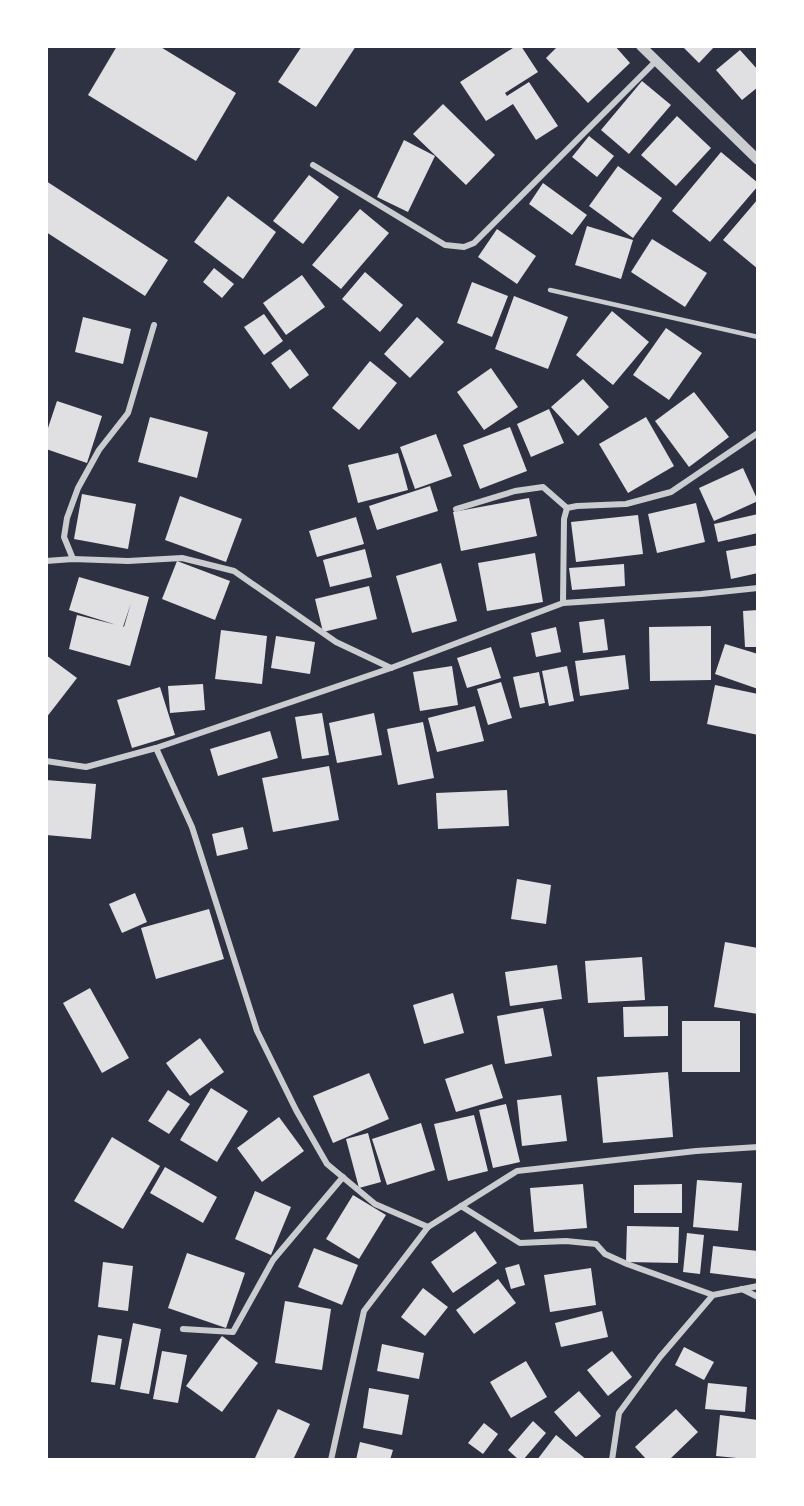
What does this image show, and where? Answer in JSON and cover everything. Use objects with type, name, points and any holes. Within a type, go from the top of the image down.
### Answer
[{"type":"street","points":[[641,46],[758,160]]},
{"type":"street","points":[[313,165],[445,245],[464,247],[474,243],[656,61]]},
{"type":"street","points":[[73,559],[64,537],[67,518],[78,488],[99,450],[128,413],[154,325]]},
{"type":"street","points":[[567,508],[626,504],[671,492],[758,433]]},
{"type":"street","points":[[456,509],[515,491],[543,487],[567,508]]},
{"type":"street","points":[[563,603],[564,519],[567,508]]},
{"type":"street","points":[[46,561],[73,559],[128,561],[182,558],[234,571],[336,642],[392,668]]},
{"type":"street","points":[[46,761],[86,767],[156,748],[392,668],[563,603],[758,588]]},
{"type":"street","points":[[156,748],[192,827],[257,1031],[296,1110],[327,1164],[375,1204],[428,1227]]},
{"type":"street","points":[[331,1460],[364,1311],[428,1227],[517,1171],[696,1151],[758,1148]]},
{"type":"street","points":[[183,1329],[233,1332],[273,1260],[343,1178]]},
{"type":"street","points":[[461,1206],[520,1243],[566,1241],[596,1244],[605,1254],[627,1264],[713,1295],[758,1286]]},
{"type":"street","points":[[741,1289],[758,1297]]},
{"type":"street","points":[[612,1460],[619,1413],[660,1357],[713,1295]]},
{"type":"lane","points":[[550,290],[758,337]]},
{"type":"building","points":[[117,46],[159,46],[236,93],[196,161],[88,95]]},
{"type":"building","points":[[302,46],[356,46],[316,107],[278,82]]},
{"type":"building","points":[[516,46],[521,46],[538,72],[505,93],[507,96],[529,82],[558,126],[536,140],[513,104],[486,121],[460,82]]},
{"type":"building","points":[[558,46],[615,46],[630,63],[588,103],[546,58]]},
{"type":"building","points":[[682,46],[715,46],[699,63]]},
{"type":"building","points":[[740,50],[758,70],[758,87],[742,100],[716,70]]},
{"type":"building","points":[[642,81],[671,105],[629,154],[601,130]]},
{"type":"building","points":[[443,104],[495,155],[466,185],[413,134]]},
{"type":"building","points":[[677,116],[711,148],[676,186],[641,155]]},
{"type":"building","points":[[589,136],[614,156],[597,177],[572,157]]},
{"type":"building","points":[[404,140],[435,156],[408,212],[377,197]]},
{"type":"building","points":[[721,152],[758,183],[758,186],[710,242],[672,211]]},
{"type":"building","points":[[618,166],[662,198],[633,238],[589,206]]},
{"type":"building","points":[[309,175],[339,197],[303,244],[273,221]]},
{"type":"building","points":[[46,181],[168,260],[145,296],[46,232]]},
{"type":"building","points":[[543,183],[587,215],[572,235],[529,204]]},
{"type":"building","points":[[228,196],[276,232],[243,279],[194,242]]},
{"type":"building","points":[[758,199],[758,269],[723,240]]},
{"type":"building","points":[[360,209],[389,233],[341,289],[312,265]]},
{"type":"building","points":[[587,226],[633,240],[621,279],[575,265]]},
{"type":"building","points":[[497,229],[536,256],[517,284],[478,257]]},
{"type":"building","points":[[652,239],[707,273],[685,307],[631,272]]},
{"type":"building","points":[[214,268],[234,284],[222,298],[203,282]]},
{"type":"building","points":[[365,272],[403,305],[380,332],[342,299]]},
{"type":"building","points":[[302,275],[325,307],[286,335],[263,303]]},
{"type":"building","points":[[472,282],[508,296],[492,337],[457,323]]},
{"type":"building","points":[[514,296],[568,317],[548,369],[495,349]]},
{"type":"building","points":[[612,311],[649,342],[613,385],[576,355]]},
{"type":"building","points":[[264,314],[283,341],[264,355],[244,327]]},
{"type":"building","points":[[83,317],[131,329],[123,364],[75,352]]},
{"type":"building","points":[[417,317],[444,342],[410,378],[384,354]]},
{"type":"building","points":[[666,328],[702,353],[669,400],[633,375]]},
{"type":"building","points":[[290,349],[309,375],[290,389],[271,363]]},
{"type":"building","points":[[370,361],[397,383],[359,430],[332,408]]},
{"type":"building","points":[[491,368],[518,407],[484,430],[457,392]]},
{"type":"building","points":[[583,379],[609,407],[578,436],[551,407]]},
{"type":"building","points":[[694,392],[729,437],[689,467],[655,421]]},
{"type":"building","points":[[57,401],[102,416],[87,463],[46,449],[46,434]]},
{"type":"building","points":[[549,409],[564,443],[531,457],[517,424]]},
{"type":"building","points":[[150,417],[208,432],[197,478],[138,462]]},
{"type":"building","points":[[646,417],[674,466],[628,493],[599,444]]},
{"type":"building","points":[[510,427],[527,471],[480,489],[463,445]]},
{"type":"building","points":[[436,434],[452,476],[415,489],[400,447]]},
{"type":"building","points":[[398,453],[408,490],[358,503],[348,465]]},
{"type":"building","points":[[743,468],[758,501],[714,521],[699,488]]},
{"type":"building","points":[[430,486],[438,511],[377,530],[369,506]]},
{"type":"building","points":[[82,494],[136,504],[128,549],[74,539]]},
{"type":"building","points":[[180,496],[242,519],[226,562],[165,540]]},
{"type":"building","points":[[529,498],[537,536],[461,551],[453,512]]},
{"type":"building","points":[[696,503],[705,542],[657,553],[648,514]]},
{"type":"building","points":[[758,514],[758,533],[718,542],[714,524]]},
{"type":"building","points":[[638,515],[643,554],[576,562],[571,522]]},
{"type":"building","points":[[356,517],[364,544],[317,557],[309,531]]},
{"type":"building","points":[[758,545],[758,573],[731,579],[726,551]]},
{"type":"building","points":[[365,549],[372,577],[330,587],[323,560]]},
{"type":"building","points":[[535,553],[543,602],[487,611],[478,563]]},
{"type":"building","points":[[177,561],[230,581],[215,620],[162,599]]},
{"type":"building","points":[[441,563],[457,621],[412,633],[396,576]]},
{"type":"building","points":[[624,564],[625,586],[572,590],[569,568]]},
{"type":"building","points":[[79,577],[149,597],[130,666],[69,649],[77,615],[115,625],[69,610]]},
{"type":"building","points":[[369,586],[377,619],[323,632],[315,599]]},
{"type":"building","points":[[758,610],[758,647],[745,647],[743,611]]},
{"type":"building","points":[[604,619],[608,650],[583,653],[579,622]]},
{"type":"building","points":[[711,626],[711,680],[650,681],[649,627]]},
{"type":"building","points":[[556,627],[561,652],[536,657],[531,633]]},
{"type":"building","points":[[221,630],[267,636],[262,684],[215,679]]},
{"type":"building","points":[[276,636],[315,642],[310,674],[271,668]]},
{"type":"building","points":[[725,644],[758,654],[758,689],[715,674]]},
{"type":"building","points":[[491,647],[501,678],[467,688],[457,658]]},
{"type":"building","points":[[46,655],[77,678],[46,718]]},
{"type":"building","points":[[625,655],[629,689],[580,696],[575,661]]},
{"type":"building","points":[[452,666],[458,705],[420,711],[413,672]]},
{"type":"building","points":[[567,666],[574,701],[549,706],[542,671]]},
{"type":"building","points":[[539,672],[545,703],[520,708],[513,677]]},
{"type":"building","points":[[501,682],[512,718],[488,725],[477,689]]},
{"type":"building","points":[[203,684],[205,710],[170,713],[168,686]]},
{"type":"building","points":[[715,685],[758,694],[758,735],[707,724]]},
{"type":"building","points":[[160,687],[175,735],[132,748],[117,700]]},
{"type":"building","points":[[475,706],[484,741],[437,752],[428,718]]},
{"type":"building","points":[[322,713],[329,755],[302,759],[295,717]]},
{"type":"building","points":[[374,713],[382,755],[337,763],[329,723]]},
{"type":"building","points":[[423,722],[434,778],[398,785],[387,729]]},
{"type":"building","points":[[270,731],[278,758],[218,776],[210,749]]},
{"type":"building","points":[[329,766],[339,820],[273,832],[262,778]]},
{"type":"building","points":[[46,780],[96,784],[91,839],[46,835]]},
{"type":"building","points":[[507,790],[509,826],[438,829],[436,793]]},
{"type":"building","points":[[243,827],[248,849],[217,856],[212,834]]},
{"type":"building","points":[[517,879],[551,885],[546,924],[511,919]]},
{"type":"building","points":[[135,893],[147,922],[122,933],[109,904]]},
{"type":"building","points":[[209,909],[224,959],[156,979],[141,928]]},
{"type":"building","points":[[725,942],[758,948],[758,1014],[714,1007]]},
{"type":"building","points":[[642,957],[645,1000],[588,1003],[585,961]]},
{"type":"building","points":[[557,965],[562,999],[510,1006],[505,972]]},
{"type":"building","points":[[90,988],[129,1058],[102,1073],[63,1003]]},
{"type":"building","points":[[453,993],[464,1033],[424,1044],[413,1005]]},
{"type":"building","points":[[668,1006],[668,1036],[624,1037],[623,1007]]},
{"type":"building","points":[[543,1008],[552,1056],[505,1064],[497,1016]]},
{"type":"building","points":[[682,1021],[740,1021],[740,1072],[682,1072]]},
{"type":"building","points":[[200,1038],[224,1072],[190,1096],[166,1063]]},
{"type":"building","points":[[492,1064],[503,1098],[456,1112],[445,1079]]},
{"type":"building","points":[[668,1072],[673,1137],[603,1143],[597,1077]]},
{"type":"building","points":[[369,1073],[389,1119],[333,1143],[313,1096]]},
{"type":"building","points":[[211,1088],[248,1111],[217,1162],[180,1140]]},
{"type":"building","points":[[168,1090],[190,1104],[169,1134],[148,1121]]},
{"type":"building","points":[[561,1095],[567,1141],[522,1146],[517,1100]]},
{"type":"building","points":[[506,1104],[520,1162],[493,1168],[479,1110]]},
{"type":"building","points":[[474,1115],[488,1171],[448,1181],[434,1124]]},
{"type":"building","points":[[279,1117],[304,1151],[262,1182],[237,1148]]},
{"type":"building","points":[[421,1123],[435,1170],[387,1185],[372,1139]]},
{"type":"building","points":[[368,1133],[381,1182],[359,1188],[346,1139]]},
{"type":"building","points":[[112,1137],[160,1166],[123,1229],[74,1201]]},
{"type":"building","points":[[165,1167],[217,1197],[203,1223],[150,1193]]},
{"type":"building","points":[[697,1180],[742,1183],[738,1231],[693,1227]]},
{"type":"building","points":[[583,1184],[587,1228],[534,1232],[530,1188]]},
{"type":"building","points":[[682,1184],[682,1213],[634,1213],[634,1185]]},
{"type":"building","points":[[255,1191],[291,1207],[271,1255],[235,1239]]},
{"type":"building","points":[[353,1195],[386,1215],[359,1259],[326,1239]]},
{"type":"building","points":[[627,1226],[679,1227],[678,1263],[626,1262]]},
{"type":"building","points":[[475,1231],[497,1263],[453,1293],[431,1262]]},
{"type":"building","points":[[687,1233],[704,1235],[700,1274],[683,1272]]},
{"type":"building","points":[[713,1246],[758,1251],[758,1279],[710,1273]]},
{"type":"building","points":[[314,1248],[358,1265],[342,1305],[298,1287]]},
{"type":"building","points":[[187,1253],[245,1273],[226,1328],[168,1308]]},
{"type":"building","points":[[103,1262],[133,1266],[128,1311],[98,1307]]},
{"type":"building","points":[[519,1264],[525,1285],[511,1289],[505,1268]]},
{"type":"building","points":[[591,1268],[596,1305],[550,1312],[544,1275]]},
{"type":"building","points":[[498,1279],[516,1303],[474,1334],[456,1310]]},
{"type":"building","points":[[423,1288],[448,1307],[425,1336],[401,1317]]},
{"type":"building","points":[[285,1301],[331,1309],[322,1370],[275,1363]]},
{"type":"building","points":[[602,1311],[608,1337],[561,1347],[555,1323]]},
{"type":"building","points":[[133,1323],[161,1329],[149,1394],[120,1389]]},
{"type":"building","points":[[98,1335],[122,1339],[115,1385],[91,1382]]},
{"type":"building","points":[[222,1336],[258,1363],[222,1412],[186,1386]]},
{"type":"building","points":[[382,1344],[424,1353],[419,1379],[377,1371]]},
{"type":"building","points":[[684,1347],[714,1362],[704,1380],[675,1365]]},
{"type":"building","points":[[162,1351],[187,1355],[178,1403],[153,1399]]},
{"type":"building","points":[[612,1351],[632,1377],[608,1396],[587,1370]]},
{"type":"building","points":[[526,1361],[547,1397],[511,1418],[490,1382]]},
{"type":"building","points":[[708,1383],[747,1387],[745,1412],[705,1409]]},
{"type":"building","points":[[369,1388],[409,1395],[402,1435],[363,1428]]},
{"type":"building","points":[[579,1391],[601,1416],[576,1437],[554,1412]]},
{"type":"building","points":[[278,1409],[310,1424],[293,1460],[254,1460]]},
{"type":"building","points":[[676,1409],[698,1432],[669,1460],[647,1460],[635,1447]]},
{"type":"building","points":[[720,1415],[758,1420],[758,1460],[716,1456]]},
{"type":"building","points":[[533,1421],[546,1433],[523,1460],[519,1460],[508,1450]]},
{"type":"building","points":[[484,1423],[498,1434],[483,1454],[468,1443]]},
{"type":"building","points":[[556,1435],[587,1460],[537,1460]]},
{"type":"building","points":[[360,1442],[393,1450],[390,1460],[356,1460]]}]
